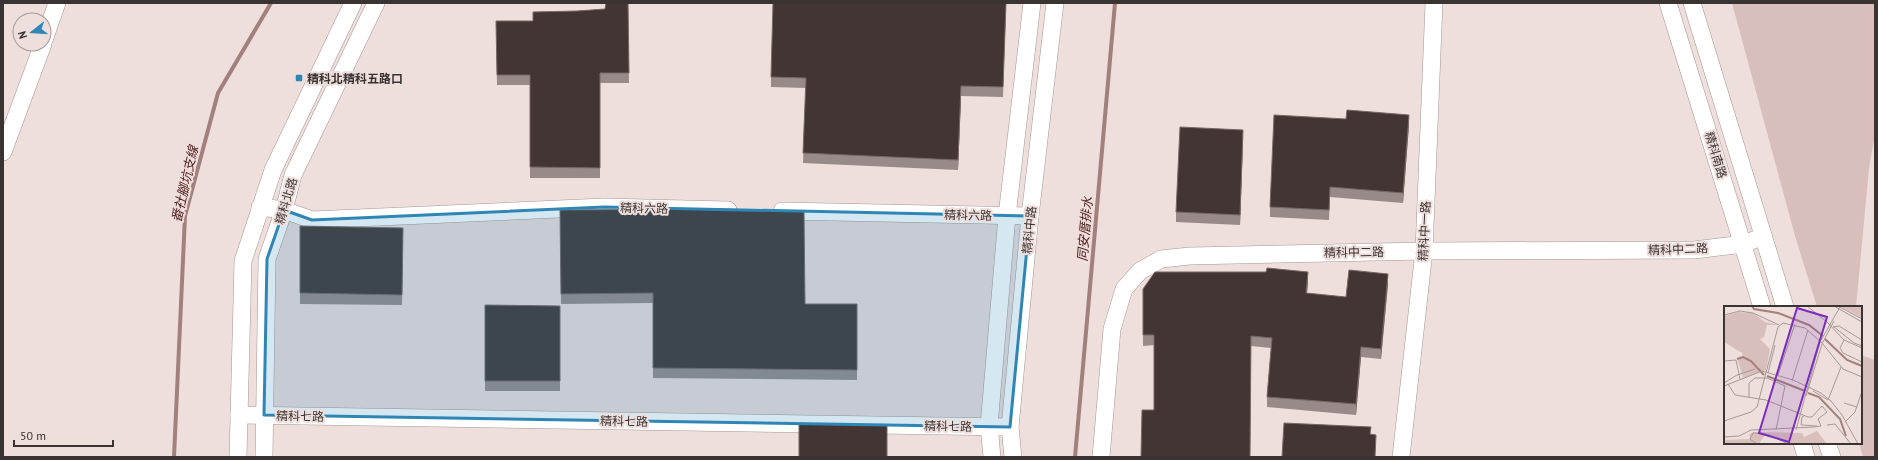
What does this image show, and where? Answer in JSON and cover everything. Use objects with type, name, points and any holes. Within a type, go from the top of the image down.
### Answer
[{"type":"street","points":[[52,19],[58,3]]},
{"type":"street","name":"精科北路","points":[[238,457],[243,261],[273,170],[353,3]]},
{"type":"street","name":"精科北路","points":[[264,457],[267,259],[284,210],[293,175],[376,3]]},
{"type":"street","name":"精科中路","points":[[992,457],[989,426],[1007,216],[1032,3]]},
{"type":"street","name":"精科中路","points":[[1013,457],[1010,427],[1030,216],[1055,3]]},
{"type":"street","name":"精科中一路","points":[[1401,457],[1424,251],[1434,3]]},
{"type":"street","name":"精科南路","points":[[1668,3],[1744,244],[1762,306]]},
{"type":"street","name":"精科南路","points":[[1692,3],[1785,306]]},
{"type":"street","points":[[3,152],[39,52]]},
{"type":"street","name":"精科六路","points":[[260,207],[284,210],[312,220],[604,207],[746,210]]},
{"type":"street","name":"精科六路","points":[[770,211],[1030,216]]},
{"type":"street","name":"精科中二路","points":[[1101,457],[1112,329],[1124,289],[1140,271],[1161,259],[1190,256],[1424,251],[1694,250],[1744,244],[1763,236]]},
{"type":"street","name":"精科七路","points":[[239,415],[1010,427]]},
{"type":"street","points":[[1802,444],[1806,457]]},
{"type":"street","points":[[1828,444],[1832,457]]},
{"type":"highlighted area","points":[[604,207],[1030,216],[1010,427],[264,415],[267,259],[284,210],[312,220]]},
{"type":"shaded area","points":[[1732,3],[1875,3],[1875,134],[1869,168],[1856,306],[1817,306],[1795,236]]},
{"type":"shaded area","points":[[1862,355],[1875,360],[1875,457],[1863,457],[1859,444],[1862,444]]},
{"type":"building","points":[[606,3],[628,3],[629,73],[600,73],[600,168],[530,167],[530,75],[497,75],[496,21],[533,21],[533,12],[605,9]]},
{"type":"building","points":[[773,3],[1006,3],[1003,87],[961,86],[958,160],[803,153],[806,78],[771,77]]},
{"type":"building","points":[[1347,110],[1409,115],[1403,193],[1330,187],[1329,210],[1270,207],[1274,115],[1346,119]]},
{"type":"building","points":[[1180,127],[1243,130],[1240,215],[1176,212]]},
{"type":"building","points":[[720,209],[804,211],[805,304],[857,304],[857,370],[653,368],[653,293],[561,294],[560,210]]},
{"type":"building","points":[[300,226],[403,228],[402,295],[300,293]]},
{"type":"building","points":[[1267,268],[1308,272],[1306,293],[1346,297],[1349,270],[1388,274],[1381,349],[1361,347],[1356,404],[1267,397],[1272,338],[1251,336],[1250,457],[1141,457],[1142,410],[1154,410],[1154,335],[1143,335],[1143,289],[1155,272],[1266,272]]},
{"type":"building","points":[[485,305],[560,306],[560,381],[485,381]]},
{"type":"building","points":[[1284,423],[1371,427],[1370,434],[1376,435],[1375,457],[1282,457]]},
{"type":"building","points":[[799,424],[887,425],[887,457],[799,457]]},
{"type":"waterway","name":"番社腳坑支線","points":[[174,457],[185,216],[218,93],[271,3]]},
{"type":"waterway","name":"同安厝排水","points":[[1075,457],[1115,3]]},
{"type":"place","name":"精科北精科五路口","points":[[299,78]]}]
